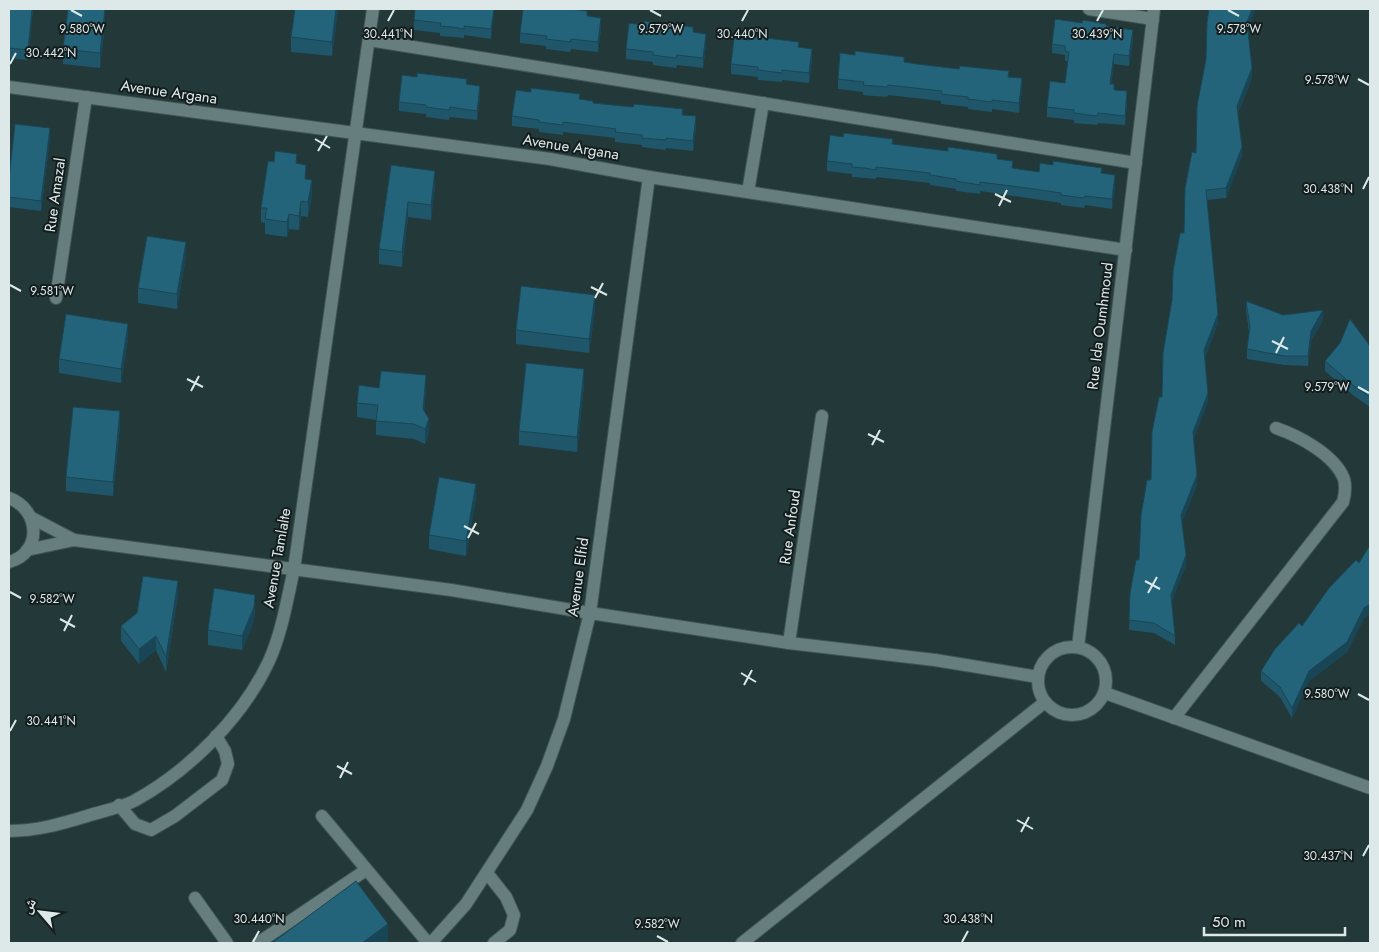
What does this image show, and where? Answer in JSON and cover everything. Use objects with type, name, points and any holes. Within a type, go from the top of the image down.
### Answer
[{"type":"street","name":"Avenue Tamlalte","points":[[9,831],[28,831],[61,824],[132,801],[177,772],[195,758],[237,712],[255,686],[269,660],[282,626],[294,569],[373,9]]},
{"type":"street","points":[[1089,9],[1154,14]]},
{"type":"street","name":"Rue Ida Oumhmoud","points":[[1078,647],[1154,14]]},
{"type":"street","points":[[369,40],[1136,163]]},
{"type":"street","name":"Avenue Argana","points":[[9,87],[550,159],[649,177],[1126,250]]},
{"type":"street","name":"Rue Amazal","points":[[56,298],[86,96]]},
{"type":"street","points":[[748,192],[763,103]]},
{"type":"street","name":"Avenue Elfid","points":[[437,941],[466,904],[527,810],[547,766],[564,719],[590,613],[649,177]]},
{"type":"street","name":"Rue Anfoud","points":[[790,643],[822,416]]},
{"type":"street","points":[[1174,718],[1343,502],[1344,479],[1336,467],[1320,451],[1276,428]]},
{"type":"street","points":[[9,498],[19,503],[32,518],[74,540]]},
{"type":"street","points":[[9,562],[28,550],[34,529],[32,518]]},
{"type":"street","points":[[28,550],[74,540],[451,590],[790,643],[935,660],[1038,677]]},
{"type":"street","points":[[1078,647],[1089,651],[1099,659],[1105,670],[1107,681],[1105,694],[1089,712],[1065,715],[1054,711],[1045,702],[1041,695],[1038,677],[1048,657],[1062,649],[1078,647]]},
{"type":"street","points":[[1105,694],[1370,788]]},
{"type":"street","points":[[742,943],[1045,702]]},
{"type":"street","points":[[119,805],[135,824],[151,830],[175,816],[222,780],[228,764],[225,751],[216,736]]},
{"type":"street","points":[[322,816],[366,870],[437,941]]},
{"type":"street","points":[[258,943],[366,870]]},
{"type":"street","points":[[487,873],[506,897],[514,915],[510,930],[494,943]]},
{"type":"street","points":[[195,898],[227,943]]},
{"type":"building","points":[[9,9],[32,9],[28,50],[9,48]]},
{"type":"building","points":[[68,9],[105,9],[100,53],[63,49]]},
{"type":"building","points":[[295,9],[336,9],[332,42],[291,37]]},
{"type":"building","points":[[415,9],[494,9],[491,29],[464,26],[464,29],[440,26],[441,23],[414,20]]},
{"type":"building","points":[[523,9],[587,11],[587,16],[601,18],[598,42],[571,39],[570,42],[546,39],[547,36],[520,33]]},
{"type":"building","points":[[1209,9],[1252,9],[1247,22],[1252,68],[1237,106],[1242,147],[1226,188],[1206,190],[1218,314],[1204,350],[1208,393],[1193,432],[1197,475],[1181,515],[1186,555],[1171,595],[1175,636],[1154,623],[1129,620],[1130,593],[1136,560],[1139,560],[1141,515],[1147,480],[1151,480],[1152,432],[1159,397],[1162,397],[1163,353],[1172,300],[1173,271],[1180,233],[1184,233],[1185,188],[1192,152],[1196,153],[1197,106],[1206,59]]},
{"type":"building","points":[[1055,19],[1082,23],[1083,20],[1133,30],[1129,56],[1114,54],[1110,84],[1114,84],[1114,90],[1127,91],[1125,116],[1098,113],[1097,116],[1074,113],[1074,110],[1047,107],[1050,81],[1065,83],[1069,52],[1065,51],[1065,46],[1052,44]]},
{"type":"building","points":[[644,21],[693,27],[693,32],[706,34],[703,58],[677,55],[676,58],[653,55],[653,52],[626,49],[629,23],[644,25]]},
{"type":"building","points":[[750,36],[799,42],[798,47],[812,49],[809,73],[782,70],[782,73],[758,70],[758,67],[731,64],[734,38],[749,40]]},
{"type":"building","points":[[855,51],[904,57],[904,62],[917,64],[959,69],[960,66],[1009,71],[1008,77],[1022,78],[1019,103],[968,99],[968,97],[941,94],[942,91],[888,85],[887,87],[863,85],[864,82],[838,79],[840,53],[855,55]]},
{"type":"building","points":[[417,73],[467,79],[466,84],[480,86],[477,111],[450,107],[449,110],[399,102],[402,75],[417,77]]},
{"type":"building","points":[[531,88],[580,94],[579,99],[593,101],[593,103],[633,107],[634,104],[683,109],[682,115],[696,116],[693,141],[642,138],[642,135],[615,132],[616,129],[563,122],[563,125],[539,122],[539,120],[512,116],[516,90],[531,92]]},
{"type":"building","points":[[15,124],[50,128],[41,201],[9,197],[9,178]]},
{"type":"building","points":[[844,133],[893,139],[892,144],[948,151],[948,147],[997,154],[997,159],[1013,161],[1012,168],[1039,172],[1040,163],[1053,165],[1053,161],[1102,168],[1101,173],[1115,175],[1112,199],[1085,196],[1084,198],[980,182],[980,185],[930,175],[930,173],[876,167],[876,170],[852,167],[852,164],[827,161],[830,135],[843,137]]},
{"type":"building","points":[[275,151],[297,154],[296,163],[306,165],[305,179],[312,180],[308,202],[301,201],[299,216],[289,214],[287,222],[265,219],[267,208],[261,208],[268,161],[274,162]]},
{"type":"building","points":[[391,165],[435,171],[431,205],[408,202],[402,252],[379,249]]},
{"type":"building","points":[[147,236],[186,242],[177,294],[138,288]]},
{"type":"building","points":[[521,286],[595,295],[589,339],[516,330]]},
{"type":"building","points":[[1246,301],[1283,315],[1323,310],[1311,331],[1308,356],[1284,356],[1247,349],[1250,327]]},
{"type":"building","points":[[66,314],[128,324],[121,369],[59,359]]},
{"type":"building","points":[[1350,319],[1370,346],[1370,397],[1325,361],[1340,343]]},
{"type":"building","points":[[526,363],[584,369],[577,437],[519,431]]},
{"type":"building","points":[[381,371],[426,375],[423,409],[429,419],[425,429],[414,424],[376,421],[378,405],[357,403],[359,385],[379,388]]},
{"type":"building","points":[[73,407],[120,411],[113,482],[66,477]]},
{"type":"building","points":[[439,477],[476,484],[466,541],[429,535]]},
{"type":"building","points":[[1370,545],[1370,604],[1364,608],[1347,642],[1309,671],[1292,708],[1280,687],[1261,671],[1275,649],[1299,623],[1302,626],[1329,588],[1356,560],[1359,563]]},
{"type":"building","points":[[143,576],[178,581],[166,657],[156,636],[139,649],[121,626],[137,613]]},
{"type":"building","points":[[214,588],[255,595],[254,607],[242,636],[208,630]]},
{"type":"building","points":[[356,881],[388,924],[362,943],[272,943]]}]
